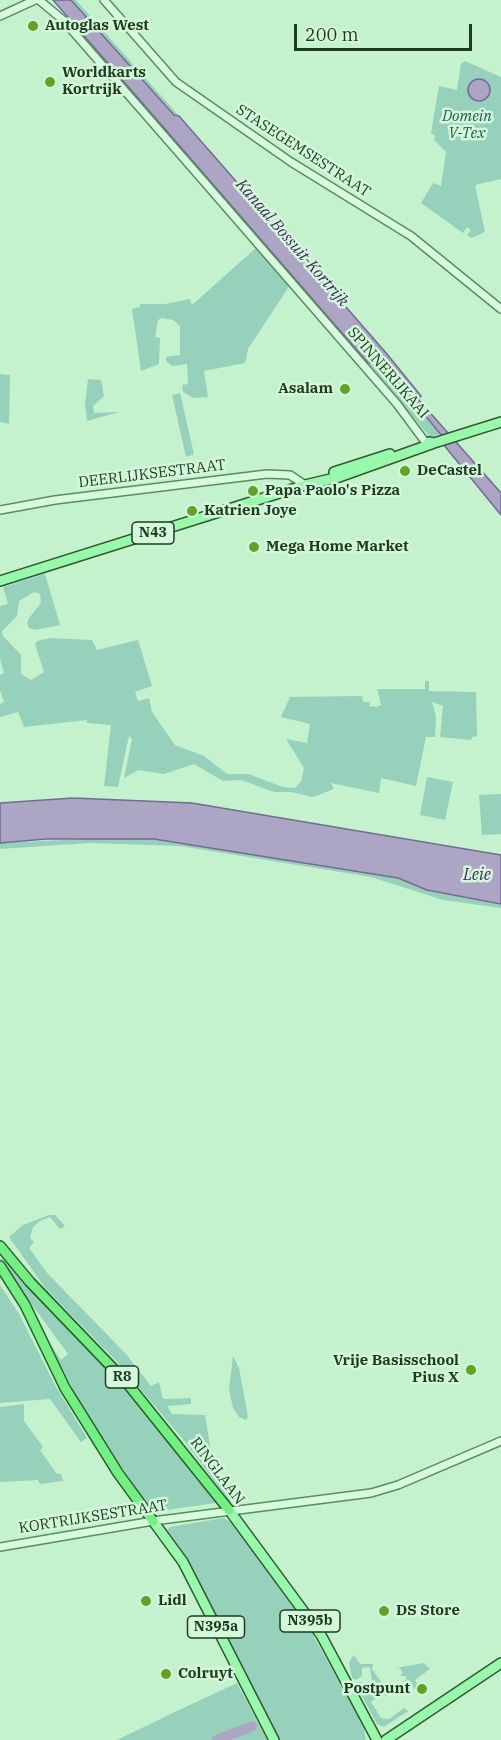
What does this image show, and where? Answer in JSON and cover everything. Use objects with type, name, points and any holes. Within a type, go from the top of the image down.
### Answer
[{"type":"highway","name":"RINGLAAN","points":[[3,1250],[60,1314],[108,1361],[190,1458],[229,1510]]},
{"type":"highway","points":[[0,1266],[25,1305],[65,1388],[118,1473],[153,1521]]},
{"type":"main road","name":"N43","points":[[0,581],[305,484],[339,477],[430,444],[501,422]]},
{"type":"main road","name":"RINGLAAN","points":[[229,1510],[321,1635],[376,1740]]},
{"type":"main road","name":"N395a","points":[[153,1521],[183,1562],[274,1740]]},
{"type":"main road","points":[[386,1740],[501,1663]]},
{"type":"street","points":[[0,16],[35,0]]},
{"type":"street","name":"SPINNERIJKAAI","points":[[39,0],[63,20],[430,444]]},
{"type":"street","name":"STASEGEMSESTRAAT","points":[[104,0],[176,82],[291,162],[411,236],[501,309]]},
{"type":"street","name":"DEERLIJKSESTRAAT","points":[[0,510],[55,500],[267,474],[290,475],[305,484]]},
{"type":"street","name":"KORTRIJKSESTRAAT","points":[[0,1547],[153,1521],[380,1491],[501,1442]]},
{"type":"green space","points":[[71,0],[76,0],[179,116],[174,115]]},
{"type":"green space","name":"Domein V-Tex","points":[[465,61],[501,77],[501,179],[475,185],[485,232],[471,238],[467,235],[471,230],[467,227],[463,233],[421,203],[433,183],[441,186],[446,152],[434,140],[435,136],[431,133],[439,86],[457,90],[461,64]]},
{"type":"green space","points":[[257,247],[290,285],[248,349],[245,363],[204,371],[208,397],[193,398],[183,392],[182,385],[188,384],[187,364],[172,366],[166,361],[166,357],[180,355],[180,326],[173,320],[162,318],[158,320],[155,337],[160,338],[159,364],[141,371],[132,309],[140,307],[140,304],[165,304],[190,299],[192,305]]},
{"type":"green space","points":[[368,363],[375,363],[440,434],[430,437]]},
{"type":"green space","points":[[0,374],[10,375],[9,424],[0,422]]},
{"type":"green space","points":[[88,379],[101,380],[104,396],[93,406],[94,413],[119,412],[87,421],[85,405]]},
{"type":"green space","points":[[180,393],[194,454],[186,457],[172,395]]},
{"type":"green space","points":[[45,574],[60,625],[35,630],[29,628],[27,623],[29,618],[41,603],[40,594],[34,592],[19,601],[17,616],[2,631],[3,636],[21,655],[21,674],[31,680],[44,672],[35,644],[37,641],[51,638],[92,640],[97,650],[138,640],[152,686],[135,692],[138,701],[149,698],[152,712],[175,745],[204,756],[227,774],[248,774],[283,787],[295,788],[301,781],[304,768],[286,739],[307,743],[310,724],[281,717],[290,697],[362,696],[363,702],[370,702],[369,706],[377,707],[381,705],[377,689],[425,689],[425,681],[429,681],[429,691],[476,692],[477,736],[472,737],[471,740],[440,737],[443,706],[432,702],[436,717],[435,737],[426,737],[416,786],[381,778],[379,793],[331,783],[334,789],[313,797],[291,792],[274,792],[241,780],[223,781],[194,764],[164,774],[138,770],[124,778],[132,739],[129,736],[118,787],[104,786],[111,725],[87,723],[87,720],[24,727],[18,712],[0,717],[0,704],[4,702],[0,690],[0,675],[4,673],[0,659],[0,606],[8,604],[3,587]]},
{"type":"green space","points":[[427,777],[453,782],[445,820],[420,815]]},
{"type":"green space","points":[[501,794],[501,834],[482,835],[479,795]]},
{"type":"green space","points":[[106,838],[154,839],[321,864],[398,878],[427,890],[501,904],[501,908],[443,900],[371,877],[180,846],[89,843],[0,849],[0,843]]},
{"type":"green space","points":[[55,1215],[65,1226],[60,1229],[50,1217],[40,1221],[33,1227],[30,1238],[34,1242],[29,1248],[48,1274],[126,1354],[151,1386],[159,1382],[163,1399],[191,1398],[191,1404],[167,1406],[172,1414],[205,1415],[211,1451],[203,1456],[234,1499],[230,1502],[182,1438],[119,1364],[46,1289],[9,1237],[23,1225]]},
{"type":"green space","points":[[2,1256],[114,1374],[216,1501],[215,1503],[154,1512],[148,1506],[83,1409],[50,1344],[61,1360],[68,1354],[0,1261]]},
{"type":"green space","points":[[0,1285],[19,1314],[55,1385],[87,1438],[81,1442],[50,1399],[0,1403]]},
{"type":"green space","points":[[233,1356],[239,1368],[248,1417],[246,1420],[239,1417],[233,1408],[229,1389]]},
{"type":"green space","points":[[24,1404],[24,1421],[43,1447],[40,1450],[57,1474],[61,1474],[63,1481],[40,1484],[38,1480],[0,1482],[0,1407]]},
{"type":"green space","points":[[224,1518],[232,1523],[304,1619],[363,1725],[366,1740],[279,1740],[190,1566],[166,1531],[170,1527]]},
{"type":"green space","points":[[354,1655],[360,1664],[373,1664],[372,1669],[386,1689],[390,1691],[395,1683],[398,1688],[386,1696],[383,1693],[371,1702],[381,1718],[389,1719],[404,1708],[408,1711],[384,1727],[377,1724],[357,1687],[360,1682],[366,1685],[372,1681],[370,1667],[362,1668],[362,1676],[356,1680],[352,1678],[349,1662]]},
{"type":"green space","points":[[424,1663],[430,1669],[415,1680],[419,1687],[415,1690],[409,1681],[405,1683],[407,1679],[405,1676],[400,1676],[403,1673],[400,1668],[395,1668]]},
{"type":"green space","points":[[237,1683],[267,1740],[117,1740],[177,1711]]},
{"type":"water","points":[[53,0],[71,0],[174,115],[179,116],[387,354],[421,396],[418,399],[501,493],[501,515],[443,444],[447,442],[417,406],[414,403],[412,405],[375,363],[368,363]]},
{"type":"water","points":[[479,79],[487,82],[490,90],[487,98],[479,101],[471,98],[468,90],[471,82]]},
{"type":"water","name":"Leie","points":[[73,798],[192,803],[501,855],[501,904],[427,890],[398,878],[154,839],[46,839],[0,843],[0,803]]},
{"type":"waterway","points":[[217,1740],[252,1726]]},
{"type":"place","name":"Autoglas West","points":[[33,26]]},
{"type":"place","name":"Worldkarts Kortrijk","points":[[50,82]]},
{"type":"place","name":"Asalam","points":[[345,389]]},
{"type":"place","name":"DeCastel","points":[[405,471]]},
{"type":"place","name":"Papa Paolo's Pizza","points":[[253,491]]},
{"type":"place","name":"Katrien Joye","points":[[192,511]]},
{"type":"place","name":"Mega Home Market","points":[[254,547]]},
{"type":"place","name":"Vrije Basisschool Pius X","points":[[471,1370]]},
{"type":"place","name":"Lidl","points":[[146,1601]]},
{"type":"place","name":"DS Store","points":[[384,1611]]},
{"type":"place","name":"Colruyt","points":[[166,1674]]},
{"type":"place","name":"Postpunt","points":[[422,1689]]},
{"type":"water label","name":"Kanaal Bossuit-Kortrijk","points":[[292,243]]}]
